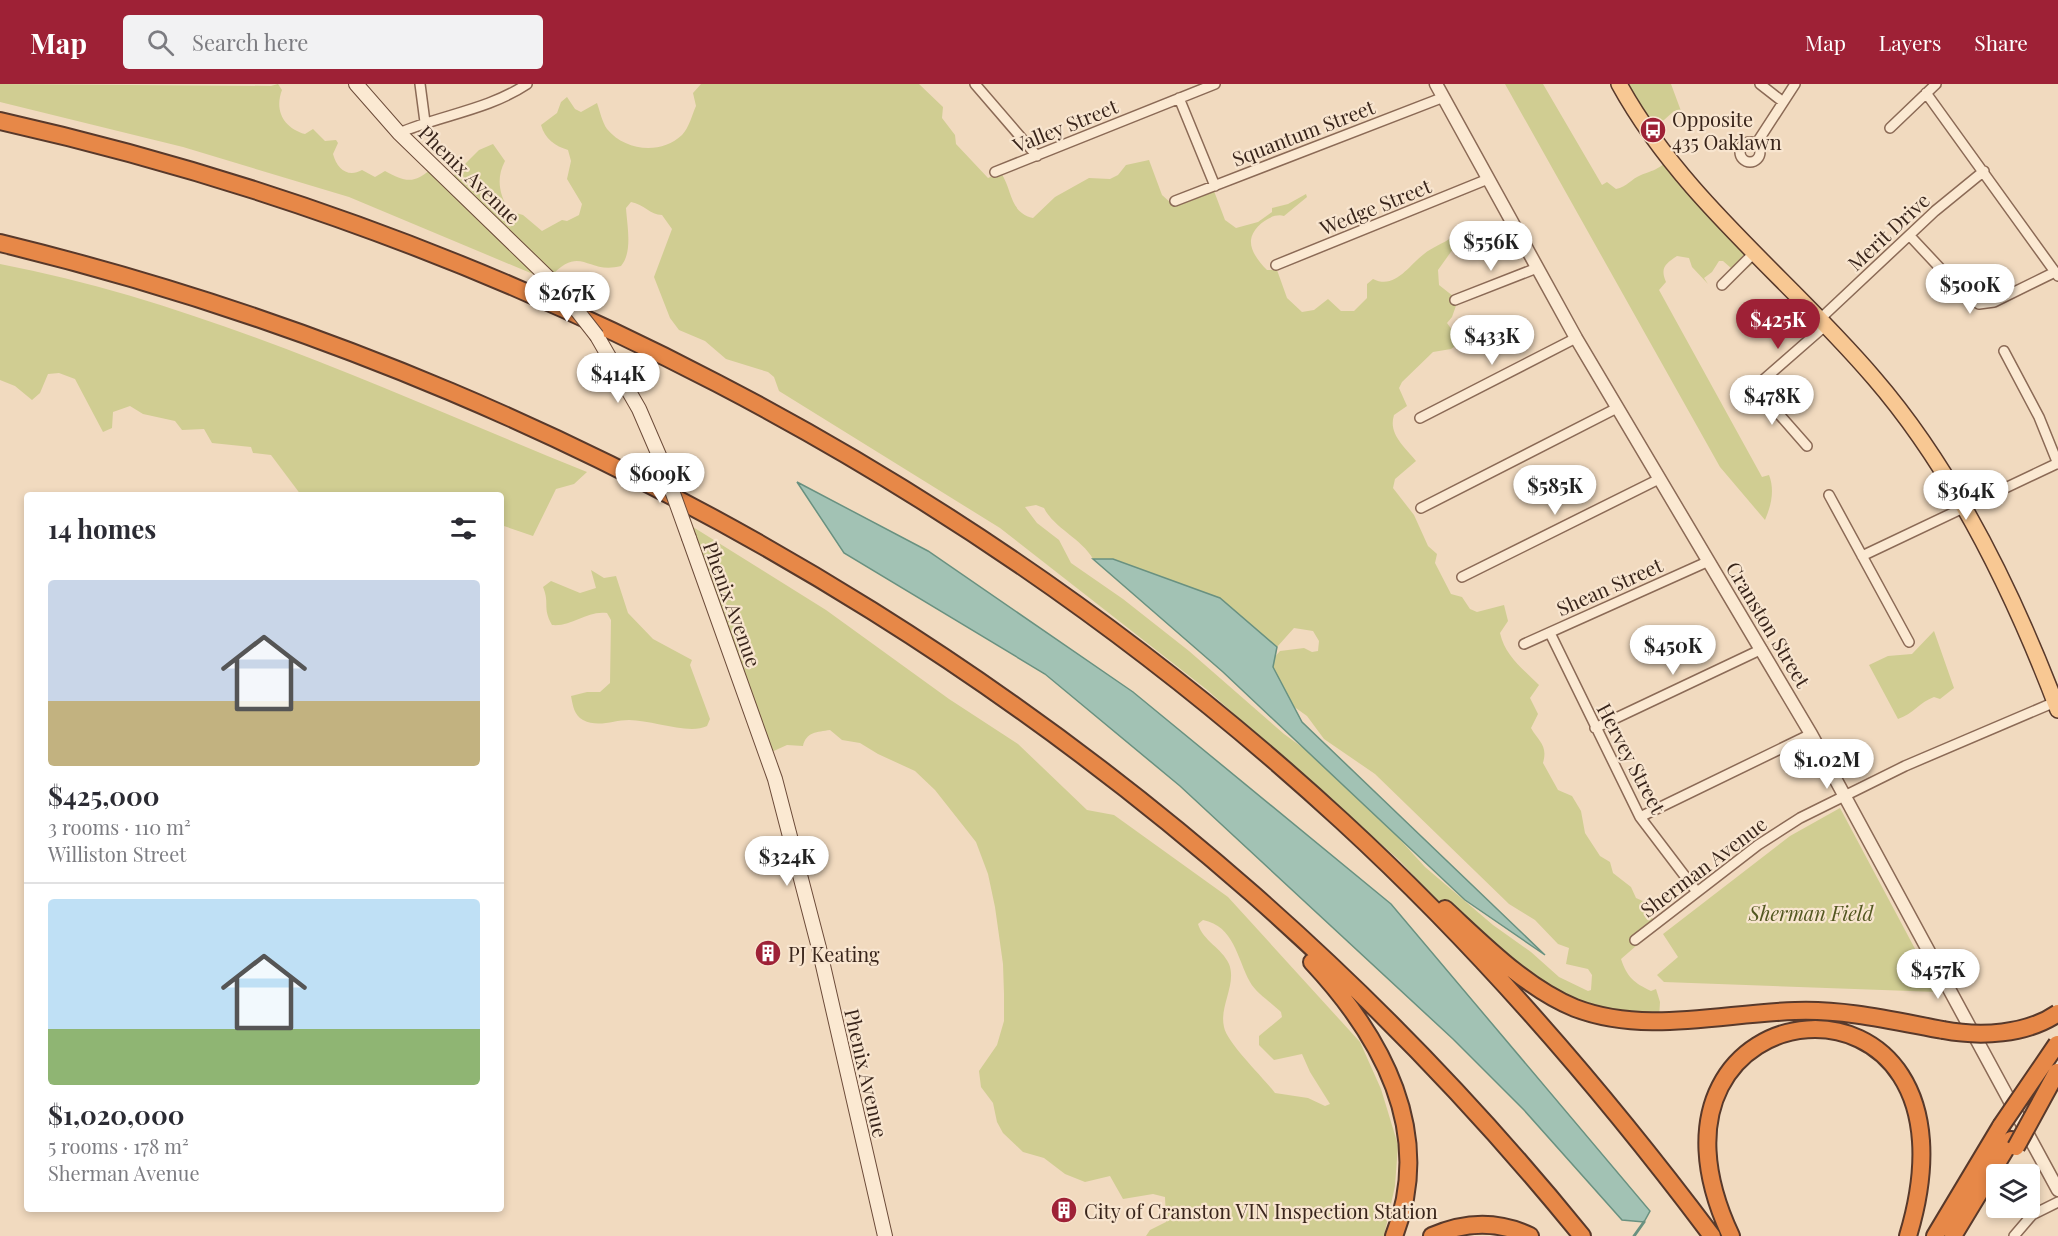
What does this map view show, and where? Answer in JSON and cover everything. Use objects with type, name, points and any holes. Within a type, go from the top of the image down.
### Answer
[{"type":"highway","points":[[0,121],[172,165],[318,210],[471,269],[601,325],[689,368],[880,474],[1060,592],[1225,719],[1348,826],[1402,868],[1515,970],[1546,993],[1585,1011],[1622,1020],[1647,1022],[1796,1011],[1832,1012],[1975,1034],[1997,1033],[2026,1026],[2058,1013]]},
{"type":"highway","points":[[0,243],[168,288],[340,347],[500,412],[645,481],[787,560],[924,644],[1100,769],[1233,878],[1321,957],[1413,1048],[1508,1150],[1582,1236]]},
{"type":"highway","points":[[1348,826],[1486,966],[1554,1040],[1638,1140],[1712,1236]]},
{"type":"highway","points":[[1233,878],[1333,986],[1367,1032],[1390,1074],[1401,1103],[1408,1153],[1404,1199],[1394,1236]]},
{"type":"highway","points":[[1731,1236],[1714,1192],[1708,1161],[1708,1120],[1715,1096],[1734,1065],[1752,1049],[1788,1032],[1813,1029],[1838,1032],[1869,1044],[1893,1064],[1910,1089],[1920,1121],[1922,1157],[1919,1193],[1908,1236]]},
{"type":"highway","points":[[1953,1236],[2009,1138],[2058,1043]]},
{"type":"highway","points":[[1935,1236],[2058,1072]]},
{"type":"highway","points":[[2002,1164],[2009,1138]]},
{"type":"highway","points":[[1966,1236],[1986,1198]]},
{"type":"highway","points":[[1432,1236],[1454,1227],[1479,1224],[1503,1227],[1530,1236]]},
{"type":"main road","name":"Phenix Avenue","points":[[356,84],[399,133],[561,290],[597,336],[639,409],[661,460],[778,789],[819,948],[885,1236]]},
{"type":"main road","points":[[1620,85],[1669,157],[1874,378],[1903,415],[1963,507],[1996,569],[2057,706]]},
{"type":"street","points":[[420,84],[425,122]]},
{"type":"street","points":[[399,133],[425,122],[502,99],[527,84]]},
{"type":"street","points":[[975,84],[1038,156]]},
{"type":"street","name":"Valley Street","points":[[995,172],[1215,84]]},
{"type":"street","name":"Cranston Street","points":[[1436,84],[1576,338],[1811,734],[2058,1190]]},
{"type":"street","points":[[1760,84],[1783,102]]},
{"type":"street","points":[[1756,144],[1795,84]]},
{"type":"street","points":[[1890,128],[1936,84]]},
{"type":"street","points":[[1910,236],[1967,297],[1979,304],[1994,302],[2057,274],[1926,93]]},
{"type":"street","name":"Squantum Street","points":[[1175,201],[1444,97]]},
{"type":"street","points":[[1179,98],[1215,186]]},
{"type":"street","name":"Merit Drive","points":[[1746,395],[1756,388],[1935,211],[1984,171]]},
{"type":"street","name":"Wedge Street","points":[[1276,265],[1488,179]]},
{"type":"street","points":[[1722,285],[1755,252]]},
{"type":"street","points":[[1455,300],[1537,268]]},
{"type":"street","points":[[1420,418],[1576,338]]},
{"type":"street","points":[[1862,556],[2058,464],[2039,417],[2004,351]]},
{"type":"street","points":[[1756,388],[1807,446]]},
{"type":"street","points":[[1421,508],[1617,408]]},
{"type":"street","points":[[1462,578],[1659,479]]},
{"type":"street","points":[[1829,495],[1909,642]]},
{"type":"street","name":"Shean Street","points":[[1524,644],[1709,561]]},
{"type":"street","name":"Hervey Street","points":[[1550,633],[1640,817],[1697,892]]},
{"type":"street","points":[[1595,728],[1762,649]]},
{"type":"street","name":"Sherman Avenue","points":[[1635,940],[1782,829],[1905,766],[2057,706]]},
{"type":"street","points":[[1640,817],[1811,734]]},
{"type":"street","points":[[2014,1236],[2032,1215],[2058,1202]]},
{"type":"green space","points":[[0,84],[271,86],[278,84],[282,90],[280,112],[286,123],[291,128],[305,134],[313,129],[325,141],[336,140],[338,143],[333,154],[337,164],[344,171],[352,173],[362,170],[375,177],[385,171],[411,180],[422,176],[435,166],[451,178],[479,150],[493,144],[505,161],[500,174],[500,186],[509,211],[523,215],[542,231],[562,220],[567,221],[579,215],[582,204],[567,179],[571,161],[568,150],[551,141],[541,125],[557,113],[561,102],[567,97],[575,109],[581,112],[597,103],[607,129],[623,142],[643,148],[654,148],[664,146],[682,135],[696,106],[693,93],[701,84],[919,84],[943,107],[942,118],[955,135],[956,144],[988,178],[1001,173],[1015,206],[1025,215],[1033,218],[1055,197],[1089,178],[1110,179],[1118,175],[1126,165],[1149,160],[1162,195],[1171,203],[1214,191],[1225,220],[1236,228],[1258,222],[1272,212],[1272,208],[1288,204],[1306,194],[1307,197],[1284,216],[1274,216],[1263,222],[1255,230],[1251,240],[1258,260],[1267,270],[1277,270],[1287,298],[1302,312],[1314,310],[1328,299],[1341,311],[1354,311],[1367,298],[1367,284],[1373,279],[1381,282],[1395,279],[1427,252],[1452,237],[1453,249],[1438,270],[1439,285],[1458,300],[1452,317],[1447,323],[1461,342],[1451,349],[1433,352],[1402,382],[1399,388],[1407,406],[1394,415],[1393,428],[1398,439],[1416,461],[1395,479],[1393,488],[1414,515],[1428,546],[1437,554],[1435,563],[1451,594],[1462,597],[1470,609],[1477,612],[1504,605],[1508,621],[1500,633],[1502,641],[1515,662],[1539,685],[1530,698],[1538,714],[1531,728],[1544,748],[1543,763],[1558,790],[1572,796],[1581,811],[1585,833],[1600,856],[1610,862],[1613,873],[1631,887],[1636,898],[1645,902],[1647,912],[1659,926],[1621,959],[1629,975],[1636,982],[1651,991],[1656,989],[1660,1002],[1659,1019],[1565,1003],[1442,906],[1399,860],[1206,689],[1000,528],[779,391],[774,377],[768,372],[726,359],[705,341],[679,330],[670,318],[654,277],[672,229],[662,215],[631,202],[626,208],[628,246],[621,266],[609,268],[584,262],[570,262],[550,277],[552,282],[349,197],[183,147],[0,102]],"holes":[[[1036,505],[1044,508],[1054,522],[1082,545],[1093,559],[1109,559],[1220,598],[1277,647],[1294,628],[1313,631],[1319,641],[1318,651],[1312,652],[1304,648],[1280,651],[1273,659],[1268,688],[1307,716],[1324,739],[1375,774],[1509,904],[1535,920],[1558,944],[1569,948],[1566,964],[1588,969],[1592,975],[1591,990],[1588,991],[1559,977],[1531,952],[1493,925],[1425,867],[1343,777],[1284,734],[1189,651],[1123,599],[1071,563],[1059,540],[1037,523],[1025,507]]]},
{"type":"green space","points":[[1505,84],[1543,84],[1602,185],[1607,182],[1616,189],[1620,188],[1670,159],[1760,258],[1739,275],[1723,261],[1719,261],[1712,272],[1704,278],[1708,284],[1692,267],[1689,258],[1677,256],[1665,267],[1666,282],[1659,290],[1762,477],[1769,475],[1772,486],[1771,498],[1765,520],[1720,467]]},
{"type":"green space","points":[[1619,84],[1671,84],[1681,111],[1674,111],[1664,120],[1649,128]]},
{"type":"green space","points":[[0,264],[76,281],[151,302],[225,327],[371,383],[587,472],[574,484],[556,489],[533,536],[504,526],[504,492],[299,492],[271,455],[253,453],[251,447],[212,443],[204,429],[182,430],[175,421],[143,414],[130,406],[113,412],[112,428],[103,432],[75,379],[59,373],[48,374],[40,393],[32,400],[15,386],[0,380]]},
{"type":"green space","points":[[685,522],[826,610],[949,699],[1018,744],[1087,810],[1114,815],[1228,897],[1360,1042],[1381,1089],[1398,1145],[1395,1186],[1384,1236],[1146,1236],[1150,1230],[1166,1222],[1165,1197],[1153,1194],[1123,1199],[1110,1176],[1085,1182],[1065,1174],[1044,1158],[1023,1152],[1003,1133],[997,1122],[993,1103],[981,1087],[979,1071],[997,1045],[1004,1021],[1004,994],[1003,964],[995,907],[988,874],[976,842],[935,790],[915,771],[860,743],[842,740],[830,730],[809,735],[803,746],[787,745],[767,754]],"holes":[[[1203,920],[1213,923],[1228,936],[1253,986],[1281,1012],[1282,1017],[1259,1036],[1259,1045],[1274,1060],[1302,1054],[1310,1072],[1330,1104],[1325,1106],[1308,1098],[1275,1093],[1232,1042],[1224,1027],[1223,1019],[1231,979],[1229,964],[1222,953],[1200,930],[1198,924]]]},
{"type":"green space","points":[[591,570],[604,578],[616,576],[628,613],[653,639],[692,660],[690,665],[710,719],[707,726],[690,729],[629,720],[594,723],[578,716],[571,696],[600,692],[610,683],[611,620],[607,613],[600,613],[566,624],[552,625],[547,614],[543,587],[551,581],[580,593],[596,588]]},
{"type":"green space","points":[[1934,631],[1954,688],[1940,699],[1934,697],[1929,699],[1898,719],[1869,665],[1888,656],[1912,654]]},
{"type":"green space","name":"Sherman Field","points":[[1840,808],[1938,992],[1664,982],[1657,975],[1678,957],[1663,934],[1790,836]]},
{"type":"shaded area","points":[[797,482],[928,551],[1133,692],[1391,904],[1650,1211],[1644,1222],[1622,1220],[1524,1110],[1453,1039],[1180,786],[1045,674],[844,553]]},
{"type":"shaded area","points":[[1093,559],[1113,559],[1220,598],[1277,647],[1273,667],[1302,722],[1545,955],[1465,900],[1223,672]]},
{"type":"waterway","points":[[1634,1236],[1644,1222]]},
{"type":"place","name":"Opposite 435 Oaklawn","points":[[1653,130]]},
{"type":"place","name":"PJ Keating","points":[[768,953]]},
{"type":"place","name":"City of Cranston VIN Inspection Station","points":[[1064,1210]]}]
